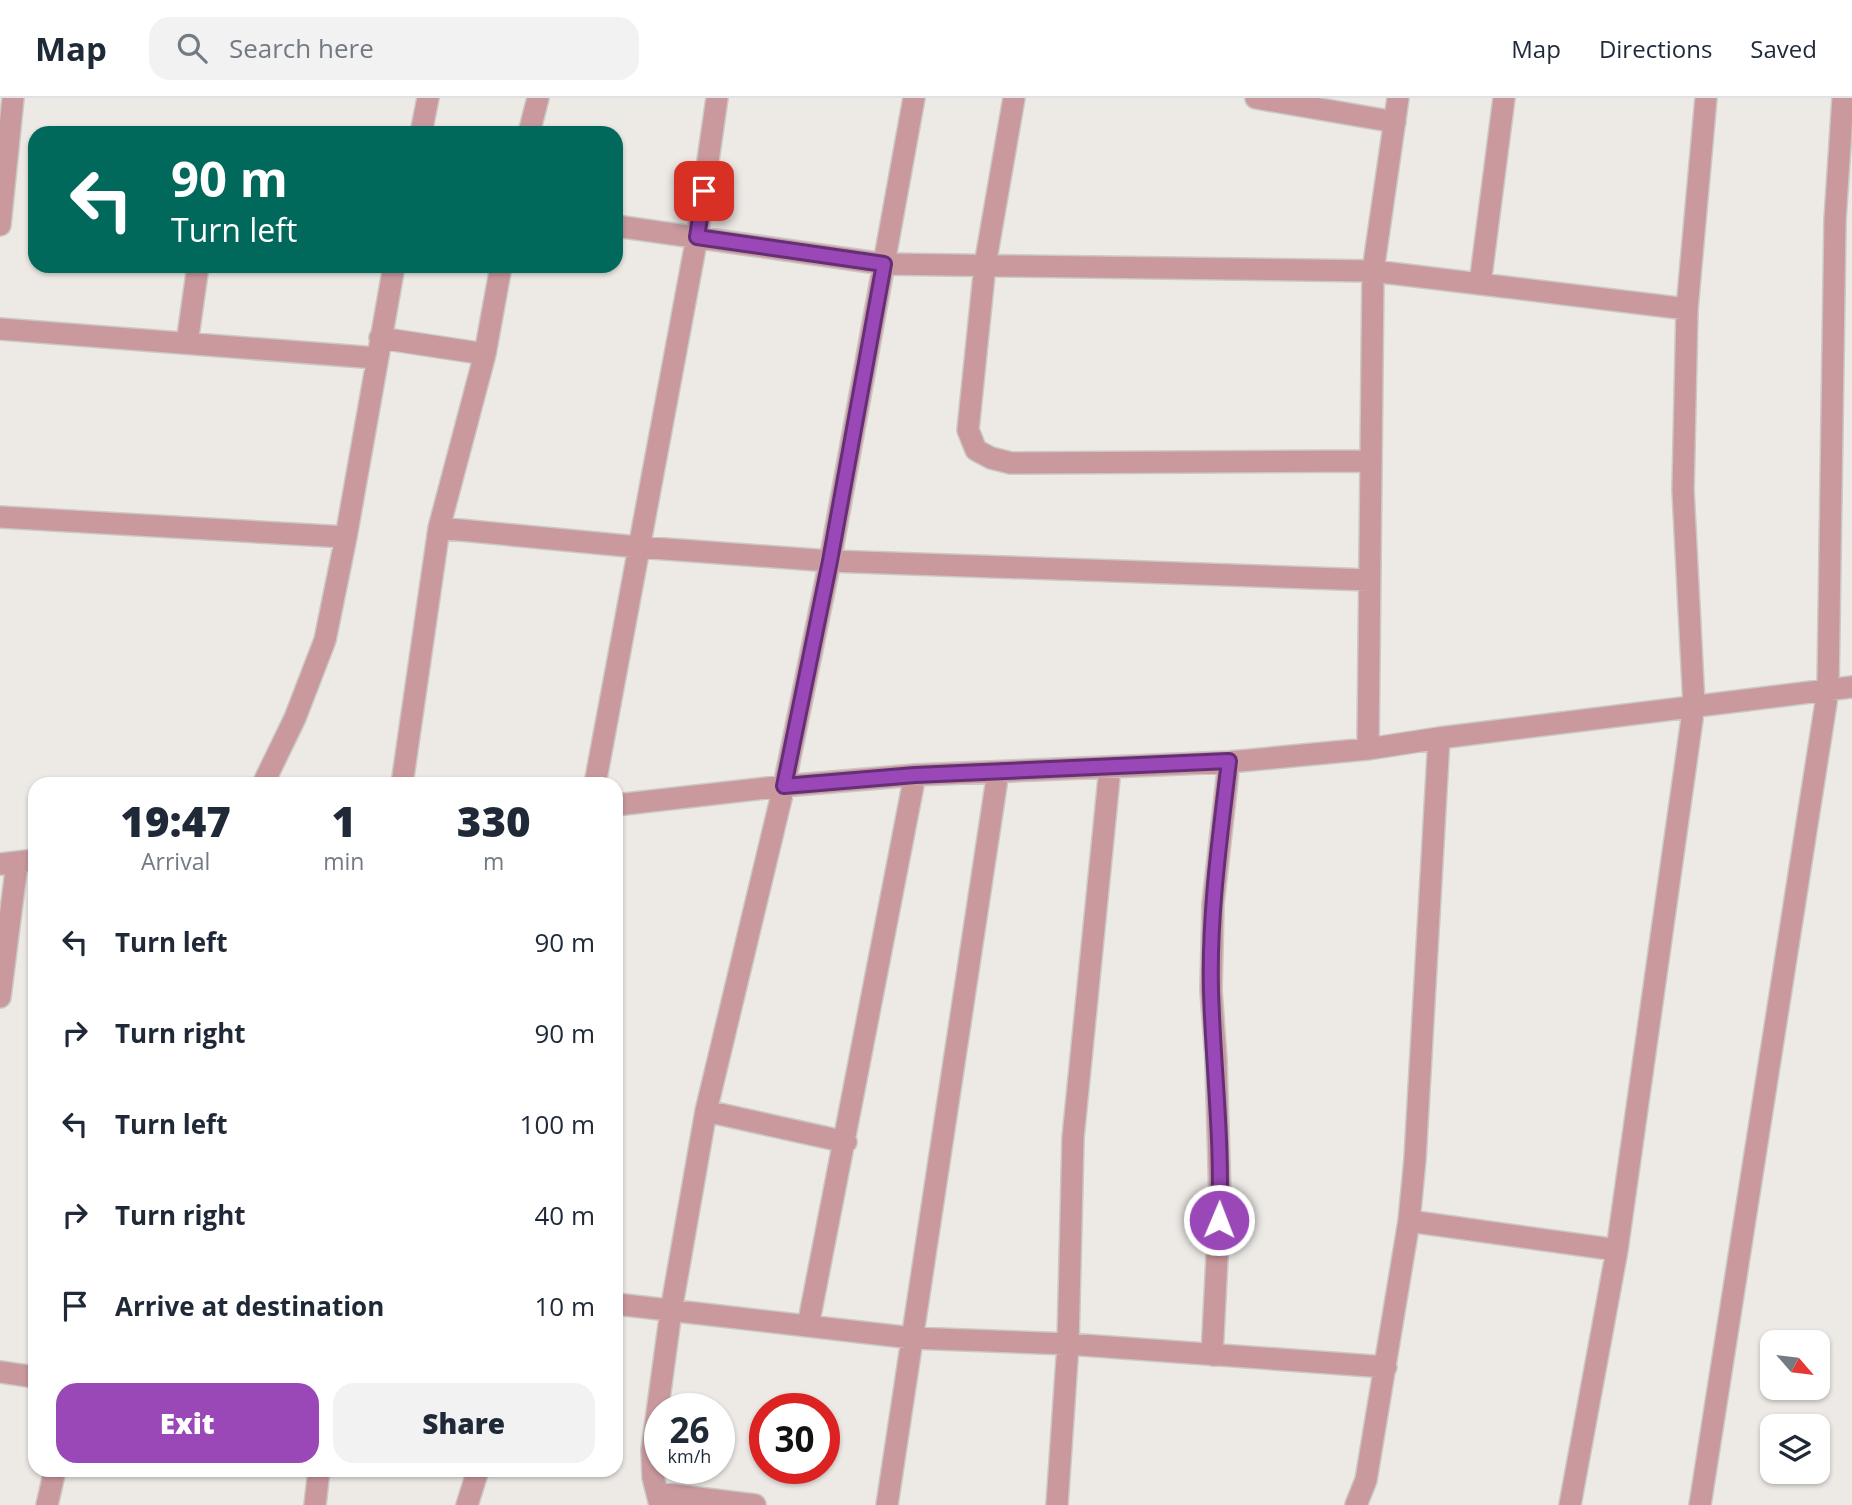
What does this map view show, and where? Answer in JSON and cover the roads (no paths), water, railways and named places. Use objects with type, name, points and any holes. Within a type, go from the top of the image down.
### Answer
[{"type":"street","points":[[0,225],[13,98]]},
{"type":"street","points":[[422,126],[428,98]]},
{"type":"street","points":[[532,126],[538,98]]},
{"type":"street","points":[[596,777],[697,237],[717,98]]},
{"type":"street","points":[[755,1505],[658,1499],[653,1477],[652,1450],[671,1311],[706,1111],[784,786],[830,561],[914,98]]},
{"type":"street","points":[[1014,98],[985,265],[968,430],[976,450],[990,458],[1011,463],[1371,461]]},
{"type":"street","points":[[1256,98],[1395,122]]},
{"type":"street","points":[[1368,749],[1373,271],[1398,98]]},
{"type":"street","points":[[1480,284],[1504,98]]},
{"type":"street","points":[[1570,1505],[1617,1250],[1694,705],[1683,490],[1687,309],[1706,98]]},
{"type":"street","points":[[1700,1505],[1828,690],[1835,233],[1843,98]]},
{"type":"street","points":[[623,227],[884,264],[1373,271],[1687,309]]},
{"type":"street","points":[[187,343],[197,273]]},
{"type":"street","points":[[266,777],[295,718],[325,640],[393,273]]},
{"type":"street","points":[[403,777],[439,528],[485,354],[500,273]]},
{"type":"street","points":[[0,329],[187,343],[485,354]]},
{"type":"street","points":[[0,517],[346,537]]},
{"type":"street","points":[[439,528],[638,547],[830,561],[1369,580]]},
{"type":"street","points":[[623,804],[915,775],[1110,768],[1368,749],[1694,705],[1852,687]]},
{"type":"street","points":[[1356,1505],[1366,1480],[1409,1221],[1415,1159],[1439,738]]},
{"type":"street","points":[[1212,1355],[1220,1199],[1211,990],[1213,905],[1229,761]]},
{"type":"street","points":[[1057,1505],[1068,1344],[1073,1138],[1110,768]]},
{"type":"street","points":[[887,1505],[998,772]]},
{"type":"street","points":[[808,1326],[915,775]]},
{"type":"street","points":[[0,997],[17,862]]},
{"type":"street","points":[[706,1111],[845,1142]]},
{"type":"street","points":[[1409,1221],[1617,1250]]},
{"type":"street","points":[[623,1305],[912,1338],[1068,1344],[1386,1367]]},
{"type":"street","points":[[0,1372],[28,1376]]},
{"type":"street","points":[[47,1505],[53,1477]]},
{"type":"street","points":[[315,1505],[318,1477]]},
{"type":"street","points":[[467,1505],[476,1477]]}]
